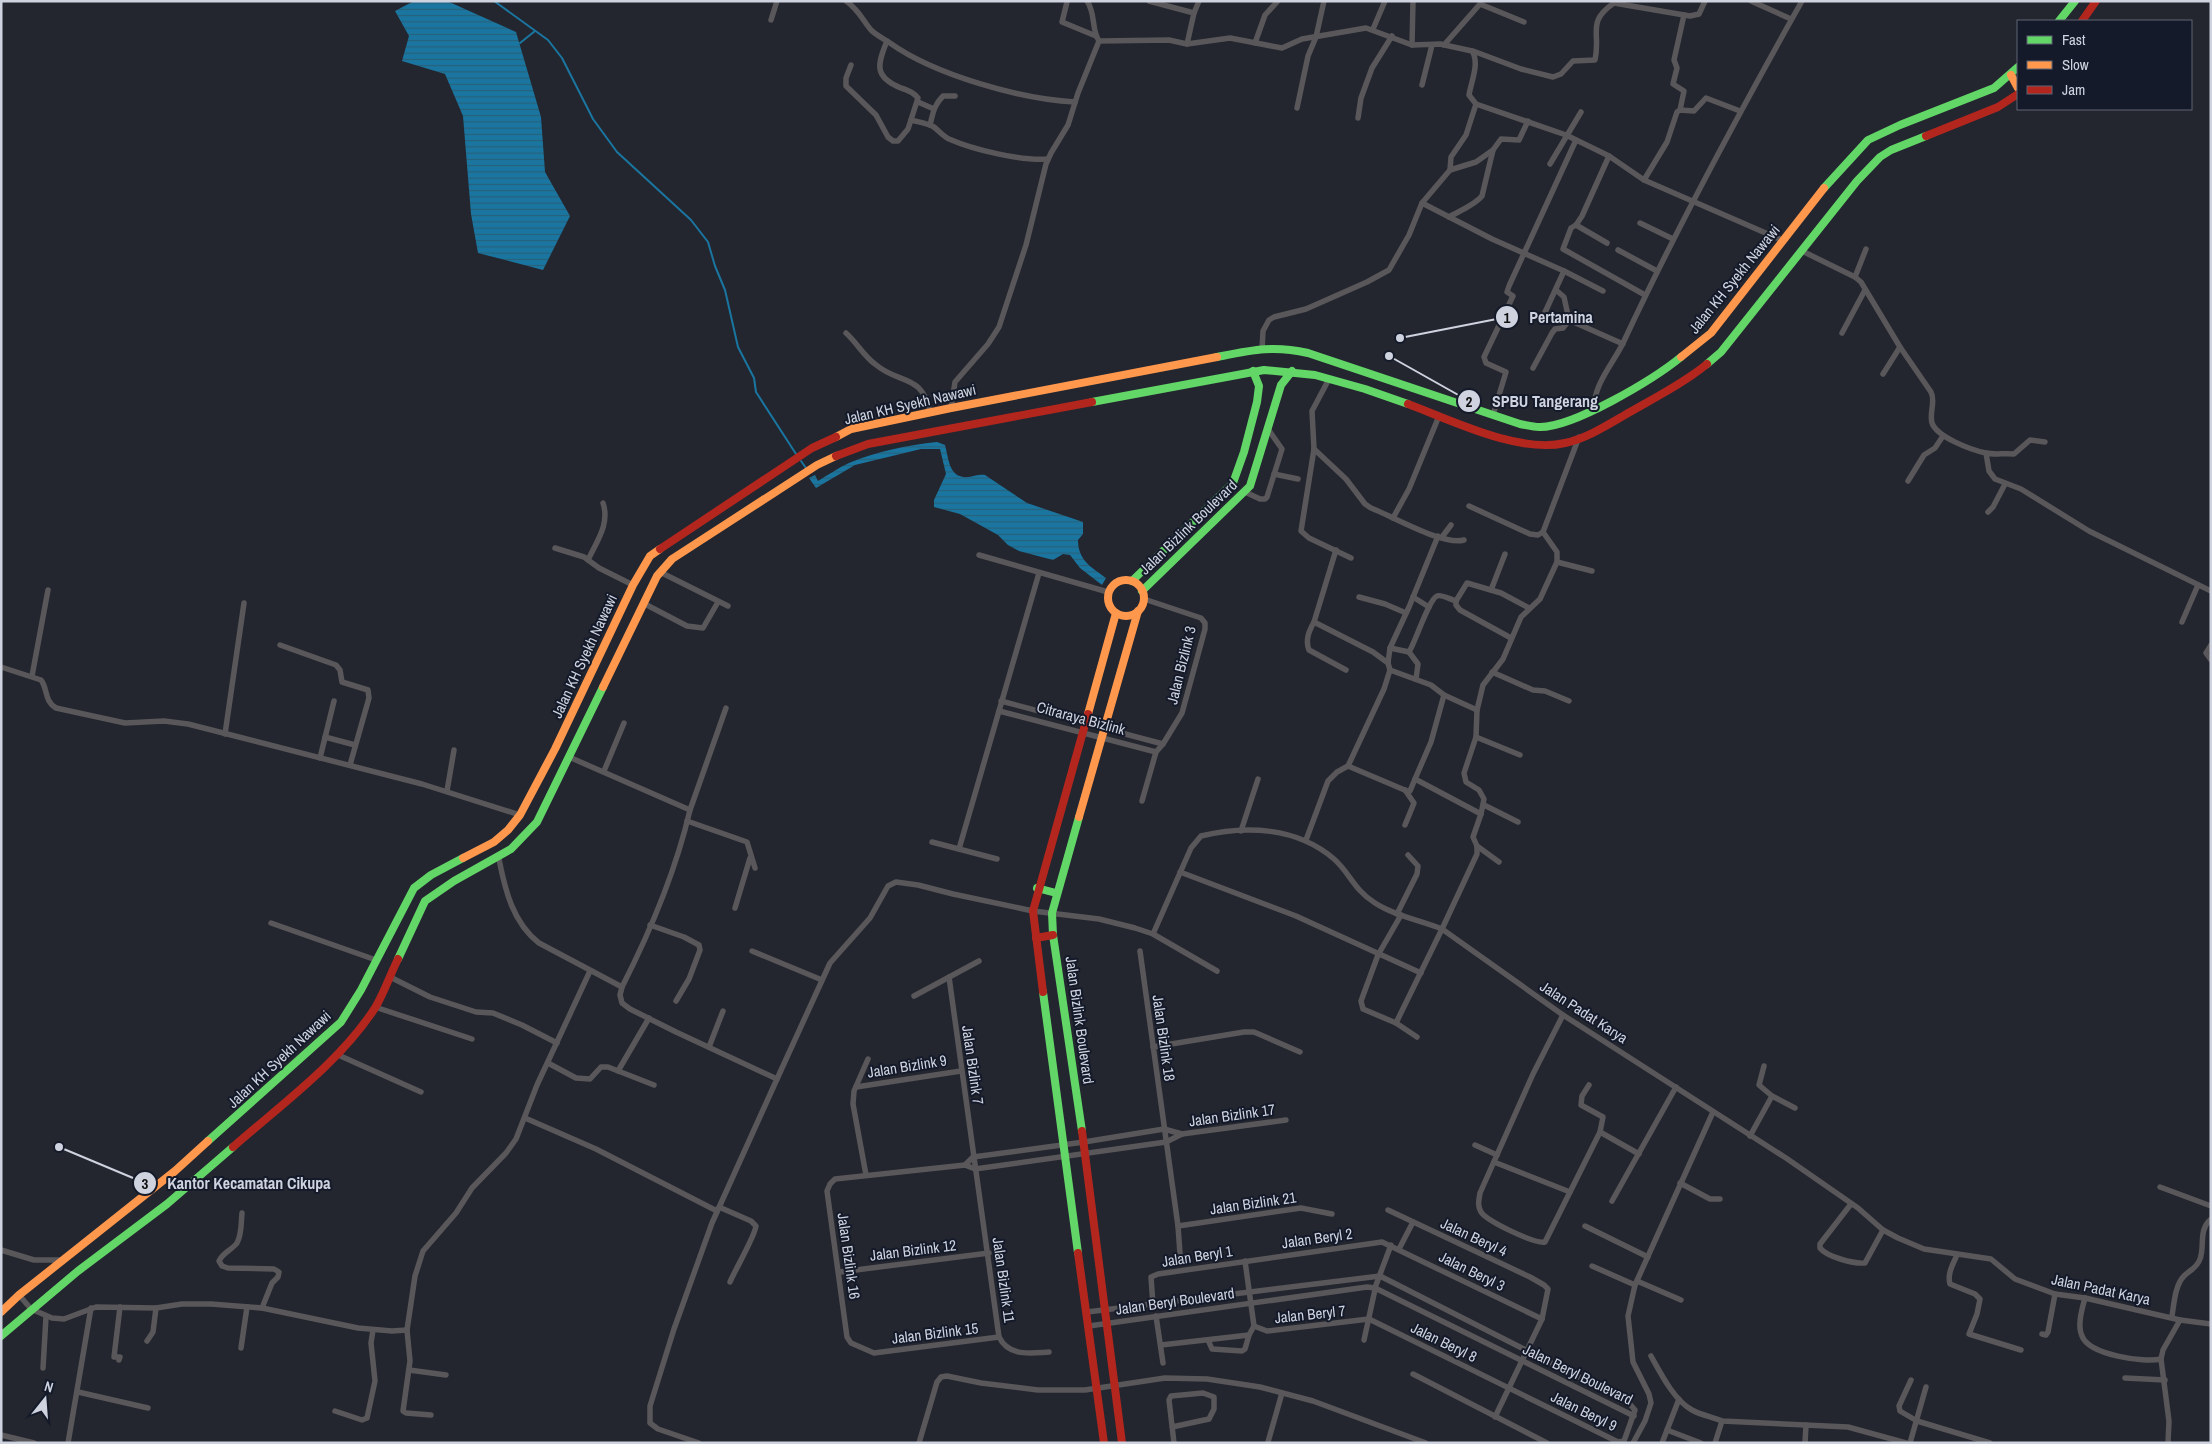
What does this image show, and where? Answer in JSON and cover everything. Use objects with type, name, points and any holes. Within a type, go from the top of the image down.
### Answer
[{"type":"main road","points":[[2060,20],[2075,1]]},
{"type":"main road","points":[[2083,20],[2096,1]]},
{"type":"main road","name":"Jalan KH Syekh Nawawi","points":[[1,1312],[19,1295],[175,1171],[342,1022],[407,900],[421,881],[494,842],[508,830],[520,815],[540,779],[633,585],[650,556],[725,504],[822,442],[851,429],[930,412],[1262,350],[1285,348],[1520,424],[1540,428],[1558,424],[1594,410],[1662,372],[1700,344],[1724,317],[1818,195],[1868,140],[1900,125],[1994,88],[2017,68]]},
{"type":"main road","points":[[2011,75],[2017,86]]},
{"type":"main road","name":"Jalan KH Syekh Nawawi","points":[[1,1336],[31,1309],[166,1204],[317,1074],[336,1054],[375,1008],[425,900],[441,889],[499,859],[515,848],[537,822],[643,603],[660,572],[672,559],[817,466],[835,456],[868,444],[1253,371],[1292,371],[1328,379],[1506,439],[1538,445],[1556,445],[1599,430],[1703,370],[1721,352],[1857,181],[1880,157],[1890,150],[1998,107],[2017,95]]},
{"type":"main road","name":"Jalan Bizlink Boulevard","points":[[1132,581],[1232,483],[1244,452],[1257,402],[1259,386],[1253,371]]},
{"type":"main road","name":"Jalan Bizlink Boulevard","points":[[1142,591],[1245,492],[1253,476],[1281,385],[1292,371]]},
{"type":"main road","points":[[1118,581],[1132,581],[1142,591],[1144,600],[1138,611],[1123,616],[1116,614],[1110,608],[1107,600],[1108,592],[1118,581]]},
{"type":"main road","name":"Jalan Bizlink Boulevard","points":[[1122,1443],[1103,1310],[1086,1153],[1053,936],[1052,913],[1056,893],[1138,611]]},
{"type":"main road","points":[[1104,1443],[1033,911],[1116,614]]},
{"type":"main road","points":[[572,712],[586,719]]},
{"type":"main road","points":[[1038,888],[1056,893]]},
{"type":"main road","points":[[1036,938],[1053,936]]},
{"type":"street","points":[[771,20],[777,1]]},
{"type":"street","points":[[846,1],[858,11],[872,31],[910,57],[974,81],[1036,98],[1075,102]]},
{"type":"street","points":[[951,408],[955,382],[988,344],[999,327],[1026,245],[1048,159],[1068,125],[1098,39],[1093,12],[1087,1]]},
{"type":"street","points":[[1149,1],[1194,13]]},
{"type":"street","points":[[1187,44],[1194,13],[1199,1]]},
{"type":"street","points":[[1297,108],[1308,56],[1316,37],[1324,1]]},
{"type":"street","points":[[1373,29],[1385,1]]},
{"type":"street","points":[[1412,45],[1413,1]]},
{"type":"street","points":[[1068,2],[1062,22],[1098,39],[1169,40],[1187,44],[1230,38],[1282,48],[1302,39],[1359,28],[1373,29],[1412,45],[1444,45],[1472,51],[1521,69],[1553,77],[1560,74],[1573,62],[1595,60],[1596,24],[1603,11],[1614,3],[1684,15],[1699,14],[1705,1]]},
{"type":"street","points":[[1751,1],[1791,20]]},
{"type":"street","points":[[1594,410],[1595,394],[1623,344],[1673,239],[1740,111],[1802,1]]},
{"type":"street","points":[[1255,43],[1265,15],[1277,2]]},
{"type":"street","points":[[1444,45],[1480,4],[1524,22]]},
{"type":"street","points":[[1644,180],[1667,142],[1675,116],[1680,110],[1684,90],[1673,84],[1677,68],[1674,60],[1684,15]]},
{"type":"street","points":[[1358,118],[1361,98],[1372,68],[1392,36]]},
{"type":"street","points":[[851,65],[846,78],[846,86],[876,115],[888,137],[893,141],[898,141],[904,136],[918,102],[916,96],[883,78],[879,71],[880,60],[887,41]]},
{"type":"street","points":[[1422,85],[1432,44]]},
{"type":"street","points":[[1472,51],[1476,56],[1476,63],[1469,95],[1476,104],[1566,135],[1609,156],[1644,180],[1782,240]]},
{"type":"street","points":[[930,125],[934,109],[943,96],[955,96]]},
{"type":"street","points":[[1680,110],[1694,111],[1706,98],[1740,111]]},
{"type":"street","points":[[918,102],[934,109]]},
{"type":"street","points":[[1450,170],[1451,157],[1466,136],[1476,104]]},
{"type":"street","points":[[1550,164],[1581,112]]},
{"type":"street","points":[[911,120],[930,125],[946,138],[958,143],[1014,157],[1034,160],[1048,159]]},
{"type":"street","points":[[1262,350],[1263,331],[1269,320],[1274,317],[1306,310],[1368,282],[1389,270],[1409,235],[1422,203],[1450,170],[1476,162],[1493,150],[1501,139],[1520,140],[1528,121]]},
{"type":"street","points":[[1493,415],[1506,372],[1486,363],[1484,357],[1513,296],[1507,291],[1576,140]]},
{"type":"street","points":[[1449,217],[1470,203],[1478,201],[1482,196],[1493,150]]},
{"type":"street","points":[[1609,156],[1576,225],[1571,228],[1563,249],[1645,295]]},
{"type":"street","points":[[1422,203],[1523,254],[1564,271],[1603,291]]},
{"type":"street","points":[[1640,223],[1673,239]]},
{"type":"street","points":[[1576,225],[1607,242]]},
{"type":"street","points":[[1854,277],[1866,249]]},
{"type":"street","points":[[1618,250],[1658,271]]},
{"type":"street","points":[[1802,251],[1861,282],[1900,347],[1931,392],[1933,400],[1932,422],[1935,429],[1943,436],[1986,453],[2014,454],[2030,440],[2045,442]]},
{"type":"street","points":[[1541,320],[1564,271]]},
{"type":"street","points":[[1533,368],[1555,329],[1563,328],[1569,320],[1564,297],[1556,290]]},
{"type":"street","points":[[1842,334],[1865,290]]},
{"type":"street","points":[[1569,320],[1623,344]]},
{"type":"street","points":[[846,333],[874,364],[918,387],[927,400],[930,412]]},
{"type":"street","points":[[1883,374],[1900,347]]},
{"type":"street","points":[[1328,379],[1312,411],[1314,449],[1302,531],[1309,538],[1351,558]]},
{"type":"street","points":[[1393,518],[1409,489],[1439,416]]},
{"type":"street","points":[[1245,492],[1264,499],[1274,474],[1282,449],[1268,429]]},
{"type":"street","points":[[1908,482],[1924,455],[1935,448],[1943,436]]},
{"type":"street","points":[[1469,506],[1530,534],[1536,536],[1543,532],[1579,437]]},
{"type":"street","points":[[1314,449],[1346,479],[1365,504],[1393,518],[1440,537],[1457,541],[1464,540]]},
{"type":"street","points":[[1986,453],[1991,476],[2005,484],[2021,489],[2089,530],[2211,591]]},
{"type":"street","points":[[1274,474],[1298,479]]},
{"type":"street","points":[[1988,512],[1994,507],[2005,484]]},
{"type":"street","points":[[588,560],[606,523],[606,512],[603,503]]},
{"type":"street","points":[[1306,840],[1328,782],[1337,772],[1348,766],[1384,689],[1390,670],[1388,663],[1390,648],[1440,537],[1451,525]]},
{"type":"street","points":[[1396,1024],[1475,859],[1477,846],[1473,836],[1484,805],[1482,794],[1466,782],[1464,773],[1476,736],[1477,710],[1482,685],[1503,660],[1516,623],[1540,599],[1557,562],[1558,552],[1543,532]]},
{"type":"street","points":[[555,548],[571,552],[588,560],[633,585]]},
{"type":"street","points":[[1336,550],[1307,641],[1309,650],[1346,670]]},
{"type":"street","points":[[1491,590],[1505,554]]},
{"type":"street","points":[[979,555],[1108,592]]},
{"type":"street","points":[[1557,562],[1592,571]]},
{"type":"street","points":[[660,572],[728,606]]},
{"type":"street","points":[[959,849],[1039,573]]},
{"type":"street","points":[[1511,638],[1460,610],[1456,606],[1456,601],[1467,583],[1491,590],[1529,608]]},
{"type":"street","points":[[2182,622],[2198,584]]},
{"type":"street","points":[[32,676],[48,590]]},
{"type":"street","points":[[1409,652],[1437,596],[1456,601]]},
{"type":"street","points":[[1359,597],[1406,613]]},
{"type":"street","points":[[1413,597],[1430,607]]},
{"type":"street","name":"Jalan Bizlink 3","points":[[1144,600],[1201,618],[1205,623],[1206,629],[1182,713],[1164,744],[1156,752]]},
{"type":"street","points":[[643,603],[686,626],[703,628],[718,602]]},
{"type":"street","points":[[225,734],[244,603]]},
{"type":"street","points":[[1314,622],[1358,643],[1388,663]]},
{"type":"street","points":[[280,645],[336,665],[340,670],[342,682],[368,690],[369,698],[350,765]]},
{"type":"street","points":[[2211,645],[2206,653],[2206,656],[2211,660]]},
{"type":"street","points":[[1390,648],[1409,652],[1418,664],[1416,679]]},
{"type":"street","points":[[1,667],[41,680],[44,684],[48,701],[56,708],[125,723],[164,721],[188,724],[448,791],[520,815]]},
{"type":"street","points":[[1390,670],[1416,679],[1439,690],[1444,695],[1477,710]]},
{"type":"street","points":[[1492,672],[1532,690],[1545,691],[1570,701]]},
{"type":"street","points":[[1348,766],[1405,790],[1410,790],[1431,742],[1444,695]]},
{"type":"street","points":[[320,758],[334,701]]},
{"type":"street","name":"Citraraya Bizlink","points":[[1002,701],[1085,723],[1103,733],[1156,752]]},
{"type":"street","points":[[726,708],[650,925],[620,995],[622,1003],[649,1018],[777,1079]]},
{"type":"street","name":"Citraraya Bizlink","points":[[999,711],[1082,733],[1103,733],[1164,744]]},
{"type":"street","points":[[604,772],[624,723]]},
{"type":"street","points":[[1476,736],[1520,755]]},
{"type":"street","points":[[325,737],[355,745]]},
{"type":"street","points":[[448,791],[454,750]]},
{"type":"street","points":[[1142,801],[1156,752]]},
{"type":"street","points":[[569,757],[690,810]]},
{"type":"street","points":[[1241,831],[1258,779]]},
{"type":"street","points":[[1415,779],[1481,814]]},
{"type":"street","points":[[1405,790],[1414,803],[1405,825]]},
{"type":"street","points":[[1484,805],[1518,822]]},
{"type":"street","points":[[687,822],[743,840],[749,846],[755,868]]},
{"type":"street","name":"Jalan Padat Karya","points":[[1180,872],[1191,848],[1200,836],[1268,830],[1306,840],[1335,860],[1359,892],[1375,904],[1442,929],[1563,1014],[1786,1158],[1851,1204],[1883,1230],[1924,1249],[1957,1255],[1982,1256],[1991,1260],[2015,1279],[2055,1294],[2085,1298],[2172,1316],[2180,1320],[2211,1324]]},
{"type":"street","points":[[932,842],[997,859]]},
{"type":"street","points":[[1477,846],[1499,862]]},
{"type":"street","points":[[735,908],[751,855]]},
{"type":"street","points":[[1408,855],[1418,866],[1417,874],[1378,955],[1361,1001],[1362,1008],[1396,1024],[1417,1037]]},
{"type":"street","points":[[499,859],[504,884],[520,925],[539,943],[622,987]]},
{"type":"street","points":[[1153,934],[1180,872],[1296,916],[1421,974]]},
{"type":"street","points":[[699,1443],[683,1440],[658,1429],[650,1423],[650,1411],[674,1329],[718,1209],[830,963],[870,918],[888,886],[896,882],[918,884],[953,894],[1033,911],[1099,919],[1153,934],[1217,971]]},
{"type":"street","points":[[271,923],[376,960]]},
{"type":"street","points":[[650,925],[684,937],[699,945],[700,950],[689,979],[676,1000]]},
{"type":"street","points":[[752,951],[822,980]]},
{"type":"street","name":"Jalan Bizlink 18","points":[[1140,951],[1178,1226],[1180,1254]]},
{"type":"street","points":[[914,996],[979,961]]},
{"type":"street","points":[[431,1415],[406,1413],[403,1411],[409,1370],[407,1330],[415,1276],[423,1251],[456,1213],[472,1188],[506,1153],[516,1139],[590,971]]},
{"type":"street","points":[[390,977],[430,997],[476,1012],[492,1013],[522,1025],[557,1043]]},
{"type":"street","name":"Jalan Bizlink 7","points":[[949,977],[975,1169]]},
{"type":"street","points":[[375,1008],[472,1039]]},
{"type":"street","points":[[709,1047],[723,1011]]},
{"type":"street","points":[[1563,1014],[1535,1069],[1480,1193],[1478,1204],[1484,1216],[1539,1243],[1547,1239],[1600,1132],[1603,1117],[1581,1105],[1582,1096],[1589,1085]]},
{"type":"street","points":[[618,1070],[649,1018]]},
{"type":"street","points":[[1153,1047],[1254,1032],[1300,1052]]},
{"type":"street","points":[[336,1054],[421,1092]]},
{"type":"street","points":[[868,1059],[856,1087],[853,1104],[866,1175],[965,1165],[975,1169],[1166,1142],[1182,1134]]},
{"type":"street","points":[[548,1063],[576,1078],[585,1080],[590,1079],[601,1068],[608,1067],[654,1085]]},
{"type":"street","points":[[1764,1066],[1760,1085],[1772,1096],[1795,1108]]},
{"type":"street","name":"Jalan Bizlink 9","points":[[856,1087],[961,1071]]},
{"type":"street","points":[[1612,1201],[1676,1087]]},
{"type":"street","points":[[1750,1136],[1772,1096]]},
{"type":"street","points":[[1633,1443],[1645,1421],[1651,1403],[1649,1394],[1633,1362],[1628,1316],[1636,1283],[1713,1112]]},
{"type":"street","points":[[526,1118],[596,1149],[718,1209],[752,1221],[756,1226],[755,1234],[739,1260],[730,1282]]},
{"type":"street","name":"Jalan Bizlink 17","points":[[1182,1134],[1286,1120]]},
{"type":"street","points":[[965,1165],[973,1157],[1164,1129],[1182,1134]]},
{"type":"street","points":[[1600,1132],[1639,1154]]},
{"type":"street","points":[[1474,1145],[1497,1155]]},
{"type":"street","points":[[1494,1162],[1570,1192]]},
{"type":"street","name":"Jalan Bizlink 11","points":[[975,1169],[989,1253],[999,1337],[1004,1346],[1024,1354],[1049,1352]]},
{"type":"street","name":"Jalan Bizlink 16","points":[[866,1175],[835,1179],[830,1184],[828,1191],[847,1337],[851,1343],[874,1353]]},
{"type":"street","points":[[1680,1183],[1710,1199],[1720,1199]]},
{"type":"street","points":[[2160,1187],[2211,1206]]},
{"type":"street","points":[[1851,1204],[1820,1244],[1820,1248],[1827,1255],[1865,1263],[1883,1230]]},
{"type":"street","name":"Jalan Bizlink 21","points":[[1178,1226],[1301,1208],[1332,1214]]},
{"type":"street","name":"Jalan Beryl 4","points":[[1388,1210],[1544,1285],[1548,1289],[1542,1319]]},
{"type":"street","points":[[242,1213],[240,1236],[236,1243],[221,1256],[220,1261],[222,1266],[228,1268],[274,1269],[279,1272],[278,1277],[272,1283],[262,1308]]},
{"type":"street","points":[[2172,1316],[2178,1287],[2184,1276],[2195,1268],[2200,1259],[2204,1229],[2211,1219]]},
{"type":"street","points":[[1399,1249],[1413,1222]]},
{"type":"street","points":[[1585,1226],[1648,1257]]},
{"type":"street","name":"Jalan Beryl 2","points":[[1245,1261],[1378,1242],[1391,1245]]},
{"type":"street","points":[[1364,1340],[1377,1282],[1391,1245]]},
{"type":"street","name":"Jalan Beryl 3","points":[[1391,1245],[1542,1319]]},
{"type":"street","points":[[1,1250],[34,1260],[63,1260]]},
{"type":"street","name":"Jalan Bizlink 12","points":[[840,1272],[989,1253]]},
{"type":"street","points":[[1957,1255],[1951,1268],[1950,1284],[1975,1294],[1980,1299],[1977,1314],[1969,1334],[2021,1350]]},
{"type":"street","points":[[1208,1340],[1212,1349],[1242,1351],[1245,1349],[1254,1326],[1245,1261]]},
{"type":"street","name":"Jalan Beryl 1","points":[[1152,1305],[1150,1277],[1167,1272],[1245,1261]]},
{"type":"street","points":[[1592,1266],[1681,1300]]},
{"type":"street","name":"Jalan Beryl Boulevard","points":[[1087,1312],[1367,1287],[1377,1282]]},
{"type":"street","name":"Jalan Beryl Boulevard","points":[[1089,1326],[1156,1316],[1250,1297],[1377,1282],[1524,1355],[1632,1404],[1635,1410],[1634,1416],[1524,1355],[1377,1282]]},
{"type":"street","points":[[2042,1334],[2046,1335],[2048,1332],[2055,1294]]},
{"type":"street","points":[[19,1295],[31,1309],[46,1317],[64,1318],[91,1308],[156,1308],[192,1304],[262,1308],[373,1330],[407,1330]]},
{"type":"street","points":[[2085,1298],[2080,1328],[2086,1344],[2094,1349],[2115,1355],[2137,1359],[2161,1359]]},
{"type":"street","points":[[119,1360],[120,1357],[114,1357],[120,1307]]},
{"type":"street","points":[[241,1348],[246,1307]]},
{"type":"street","points":[[68,1443],[91,1308]]},
{"type":"street","points":[[147,1340],[154,1332],[156,1308]]},
{"type":"street","points":[[1156,1316],[1163,1363]]},
{"type":"street","points":[[43,1368],[46,1317]]},
{"type":"street","name":"Jalan Beryl 7","points":[[1254,1326],[1266,1331],[1369,1319]]},
{"type":"street","name":"Jalan Beryl 8","points":[[1369,1319],[1508,1388]]},
{"type":"street","points":[[1495,1417],[1542,1319]]},
{"type":"street","points":[[2168,1443],[2169,1421],[2161,1359],[2162,1350],[2180,1320]]},
{"type":"street","points":[[335,1411],[362,1420],[367,1418],[375,1381],[371,1343],[373,1330]]},
{"type":"street","points":[[1161,1345],[1249,1335]]},
{"type":"street","name":"Jalan Bizlink 15","points":[[874,1353],[999,1337]]},
{"type":"street","points":[[1651,1356],[1679,1399],[1691,1409],[1722,1421],[1848,1427],[1906,1443]]},
{"type":"street","points":[[409,1370],[446,1375]]},
{"type":"street","points":[[1413,1374],[1547,1443]]},
{"type":"street","points":[[919,1443],[937,1382],[941,1377],[948,1376],[981,1383],[1038,1390],[1096,1390],[1165,1378],[1207,1379],[1282,1393],[1321,1404],[1426,1443]]},
{"type":"street","points":[[2125,1378],[2165,1380]]},
{"type":"street","points":[[1911,1380],[1899,1410],[1917,1421],[1990,1443]]},
{"type":"street","points":[[1910,1443],[1926,1387]]},
{"type":"street","name":"Jalan Beryl 9","points":[[1508,1388],[1618,1442],[1624,1441],[1634,1416]]},
{"type":"street","points":[[78,1392],[148,1408]]},
{"type":"street","points":[[1172,1428],[1211,1417],[1215,1405],[1214,1397],[1203,1392],[1170,1397],[1169,1400],[1172,1428],[1174,1443]]},
{"type":"street","points":[[1268,1442],[1282,1393]]},
{"type":"street","points":[[1662,1443],[1679,1399]]},
{"type":"street","points":[[1715,1443],[1722,1421]]},
{"type":"street","points":[[1805,1443],[1806,1425]]},
{"type":"street","points":[[1667,1430],[1701,1443]]},
{"type":"street","points":[[1,1435],[34,1443]]},
{"type":"water","points":[[414,1],[447,1],[516,32],[541,117],[545,172],[570,216],[543,270],[478,253],[471,214],[463,116],[445,74],[402,61],[409,36],[395,11]]},
{"type":"water","points":[[937,442],[945,445],[951,467],[957,475],[969,477],[985,475],[1027,503],[1083,522],[1083,534],[1078,540],[1080,553],[1086,562],[1106,578],[1102,585],[1080,568],[1070,555],[1063,554],[1053,560],[1019,551],[1008,545],[998,535],[960,514],[934,507],[934,500],[946,474],[940,449],[921,449],[855,465],[816,488],[809,478],[815,475],[818,481],[849,463],[881,452]]},
{"type":"waterway","points":[[494,1],[548,40],[562,58],[593,119],[617,152],[691,220],[708,242],[725,290],[738,347],[754,378],[756,392],[796,454]]},
{"type":"waterway","points":[[520,43],[535,31]]},
{"type":"waterway","points":[[801,461],[806,468]]},
{"type":"traffic: fast","points":[[2060,20],[2075,1]]},
{"type":"traffic: fast","points":[[1824,188],[1868,140],[1900,125],[1994,88],[2017,68]]},
{"type":"traffic: fast","points":[[1707,364],[1721,352],[1857,181],[1880,157],[1891,150],[1926,136]]},
{"type":"traffic: fast","points":[[1217,357],[1273,349],[1308,353],[1520,424],[1539,427],[1572,420],[1613,401],[1681,357]]},
{"type":"traffic: fast","points":[[1092,402],[1264,370],[1315,375],[1365,389],[1408,404]]},
{"type":"traffic: fast","points":[[1132,581],[1233,483],[1244,452],[1257,402],[1259,386],[1253,371]]},
{"type":"traffic: fast","points":[[1142,591],[1250,486],[1281,385],[1292,371]]},
{"type":"traffic: fast","points":[[398,959],[425,901],[454,881],[511,849],[537,822],[603,687]]},
{"type":"traffic: fast","points":[[1079,817],[1052,913],[1053,935],[1082,1131]]},
{"type":"traffic: fast","points":[[208,1141],[341,1022],[361,990],[414,888],[431,875],[463,858]]},
{"type":"traffic: fast","points":[[1037,888],[1056,893]]},
{"type":"traffic: fast","points":[[1043,992],[1078,1253]]},
{"type":"traffic: fast","points":[[1,1336],[78,1271],[167,1204],[233,1147]]},
{"type":"traffic: slow","points":[[2011,75],[2017,86]]},
{"type":"traffic: slow","points":[[1681,357],[1711,333],[1824,188]]},
{"type":"traffic: slow","points":[[836,437],[851,429],[951,408],[1217,357]]},
{"type":"traffic: slow","points":[[603,687],[657,576],[672,559],[817,465],[836,456]]},
{"type":"traffic: slow","points":[[463,858],[494,842],[508,830],[520,815],[555,749],[633,585],[650,556],[660,549]]},
{"type":"traffic: slow","points":[[1126,580],[1133,581],[1139,585],[1143,591],[1144,598],[1143,605],[1139,611],[1133,615],[1126,616],[1119,615],[1113,611],[1109,605],[1108,598],[1109,591],[1113,585],[1119,581],[1126,580]]},
{"type":"traffic: slow","points":[[1079,817],[1138,611]]},
{"type":"traffic: slow","points":[[1088,714],[1116,613]]},
{"type":"traffic: slow","points":[[1,1312],[19,1295],[175,1171],[208,1141]]},
{"type":"traffic: jam","points":[[2083,20],[2096,1]]},
{"type":"traffic: jam","points":[[1926,136],[1998,107],[2017,95]]},
{"type":"traffic: jam","points":[[1408,404],[1485,434],[1506,440],[1527,444],[1547,445],[1565,443],[1582,438],[1606,426],[1679,384],[1707,364]]},
{"type":"traffic: jam","points":[[836,456],[868,444],[1092,402]]},
{"type":"traffic: jam","points":[[660,549],[812,448],[836,437]]},
{"type":"traffic: jam","points":[[1043,992],[1033,911],[1088,714]]},
{"type":"traffic: jam","points":[[1036,938],[1053,935]]},
{"type":"traffic: jam","points":[[233,1147],[309,1082],[345,1047],[375,1008],[398,959]]},
{"type":"traffic: jam","points":[[1082,1131],[1122,1443]]},
{"type":"traffic: jam","points":[[1078,1253],[1104,1443]]},
{"type":"place","name":"Pertamina","points":[[1400,338]]},
{"type":"place","name":"SPBU Tangerang","points":[[1389,356]]},
{"type":"place","name":"Kantor Kecamatan Cikupa","points":[[59,1147]]}]
